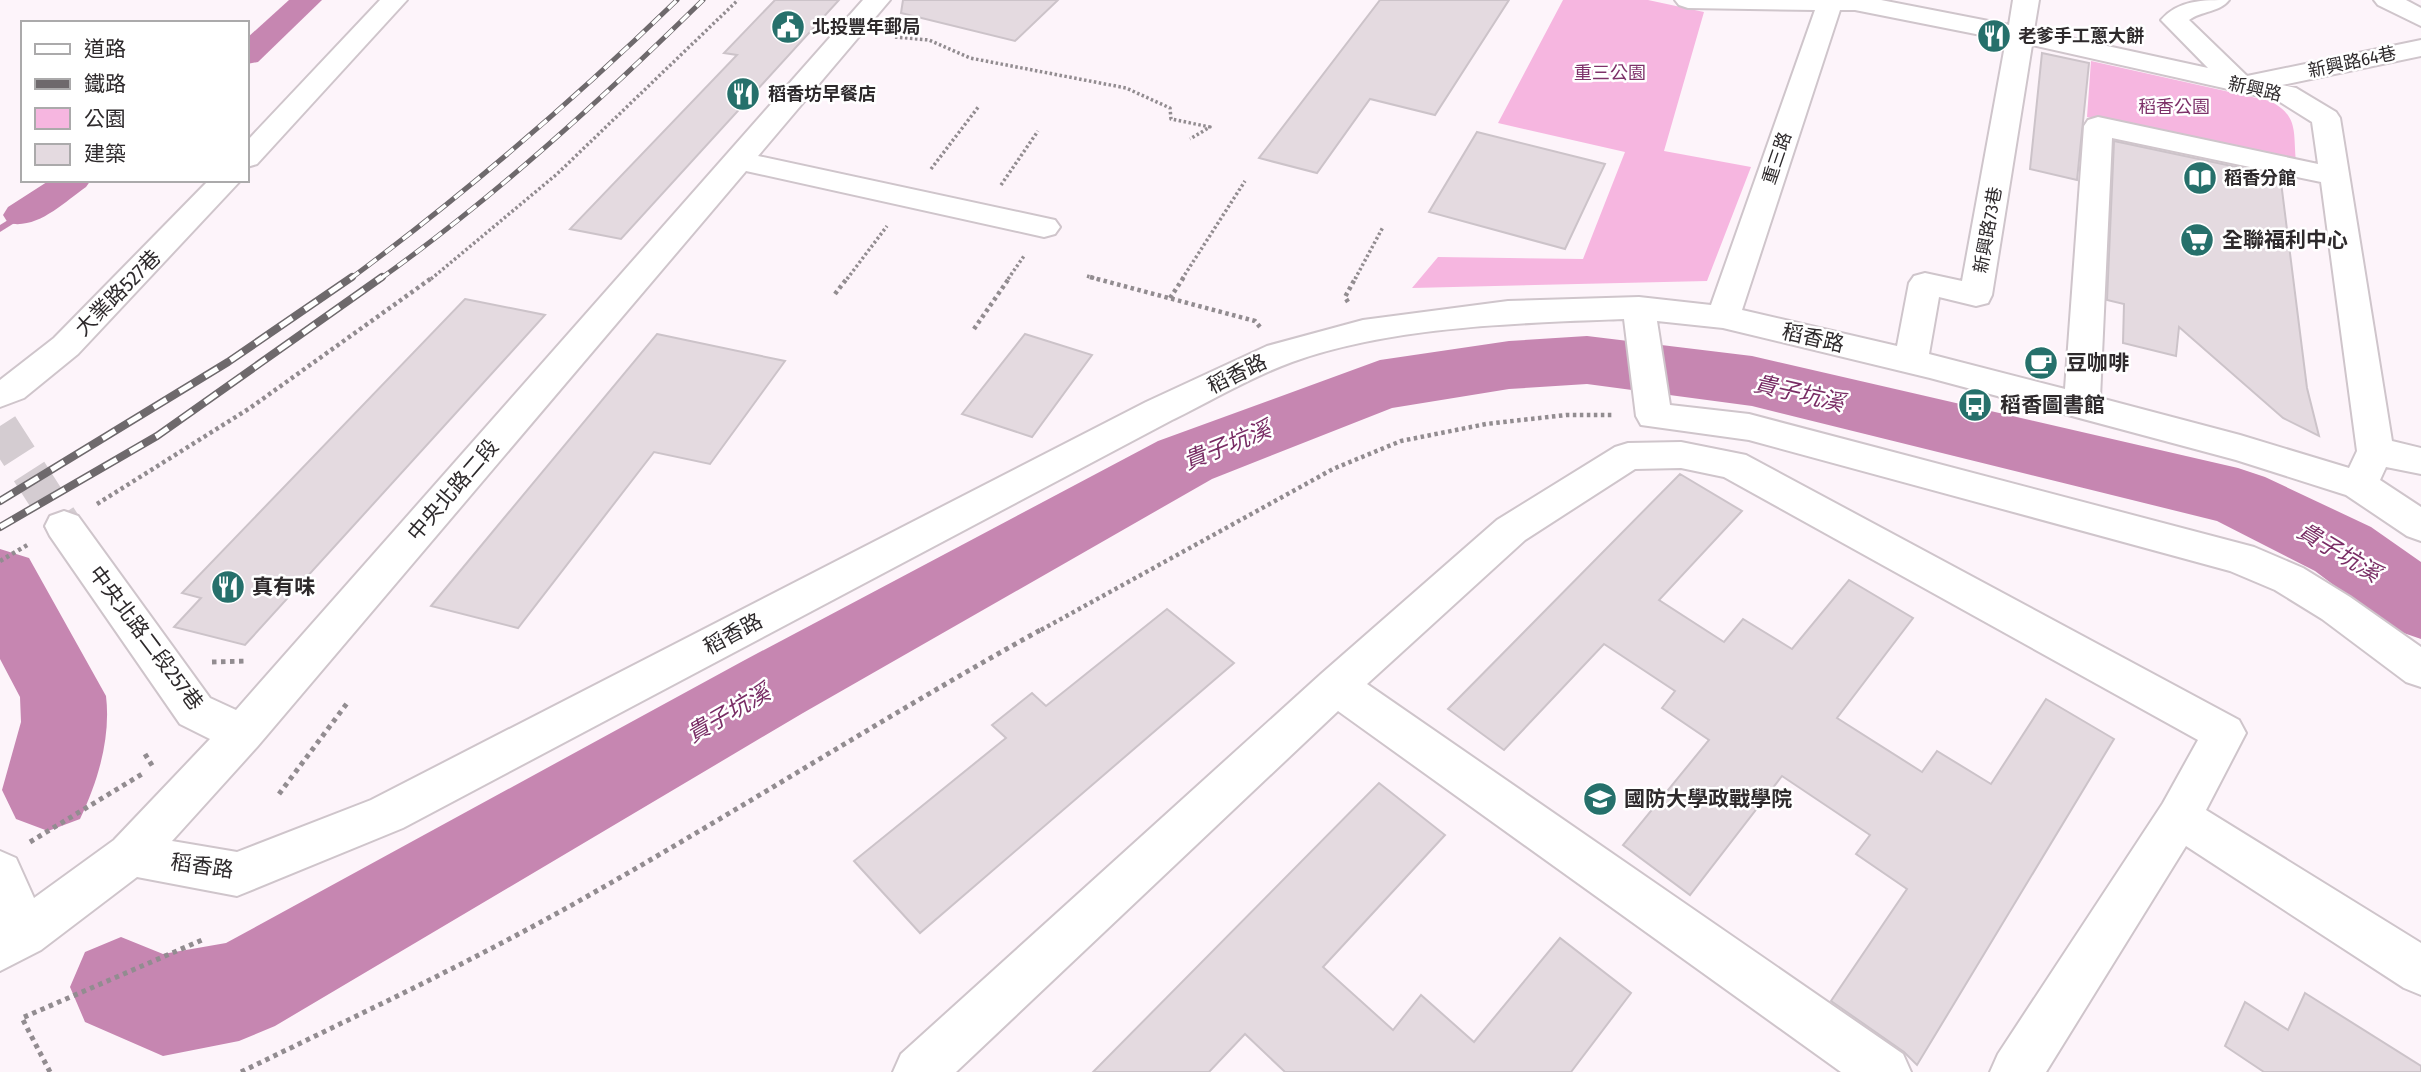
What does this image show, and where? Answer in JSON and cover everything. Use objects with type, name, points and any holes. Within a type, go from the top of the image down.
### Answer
[{"type":"street","points":[[248,157],[394,0]]},
{"type":"street","name":"中央北路二段","points":[[12,941],[130,855],[242,734],[877,0]]},
{"type":"street","name":"新興路","points":[[1688,0],[1845,1],[2022,35],[2286,94],[2326,118],[2332,176],[2375,451]]},
{"type":"street","points":[[2022,35],[2026,0]]},
{"type":"street","points":[[2216,0],[2187,9],[2174,20],[2241,85]]},
{"type":"street","points":[[2387,0],[2421,18]]},
{"type":"street","name":"重三路","points":[[1723,317],[1845,1]]},
{"type":"street","name":"新興路73巷","points":[[1911,361],[1925,283],[1976,295],[2022,35]]},
{"type":"street","name":"新興路64巷","points":[[2241,85],[2421,48]]},
{"type":"street","points":[[2082,407],[2098,126],[2332,176]]},
{"type":"street","points":[[740,160],[1044,227]]},
{"type":"street","name":"大業路527巷","points":[[1,394],[66,346],[224,182]]},
{"type":"street","points":[[1639,308],[1653,408],[1749,427],[2240,558],[2289,579],[2336,608],[2421,670]]},
{"type":"street","name":"稻香路","points":[[130,855],[237,874],[387,814],[1147,418],[1279,354],[1363,331],[1508,312],[1639,308],[1723,317],[1911,361],[2240,448],[2359,485],[2421,526]]},
{"type":"street","points":[[2359,485],[2375,451],[2421,461]]},
{"type":"street","points":[[919,1072],[1336,686],[1511,530],[1628,456],[1681,455],[1733,465],[2224,733],[2179,817],[2016,1072]]},
{"type":"street","name":"中央北路二段257巷","points":[[64,524],[195,711],[242,734]]},
{"type":"street","points":[[1336,686],[1885,1072]]},
{"type":"street","points":[[2179,817],[2421,971]]},
{"type":"street","points":[[12,941],[15,858]]},
{"type":"path","points":[[0,561],[185,452],[362,331],[495,228],[648,89],[738,0]]},
{"type":"path","points":[[895,37],[929,40],[970,58],[1126,88],[1170,108],[1171,119],[1210,127],[1190,139]]},
{"type":"path","points":[[981,214],[1038,131]]},
{"type":"path","points":[[1170,298],[1245,181]]},
{"type":"path","points":[[974,329],[1044,227]]},
{"type":"path","points":[[1363,331],[1345,297],[1383,227]]},
{"type":"path","points":[[1087,276],[1255,321],[1279,354]]},
{"type":"path","points":[[241,1072],[445,973],[600,889],[955,677],[1333,469],[1401,441],[1486,425],[1653,408]]},
{"type":"path","points":[[279,794],[348,702]]},
{"type":"path","points":[[15,858],[154,766],[145,754]]},
{"type":"path","points":[[50,1072],[22,1018],[202,940]]},
{"type":"green space","name":"重三公園","points":[[1563,0],[1648,0],[1704,12],[1664,151],[1751,167],[1707,281],[1412,288],[1438,257],[1583,259],[1625,152],[1498,123]]},
{"type":"green space","name":"稻香公園","points":[[2091,61],[2270,101],[2290,119],[2296,161],[2087,117]]},
{"type":"building","points":[[775,0],[839,0],[621,239],[570,229],[737,55],[724,53]]},
{"type":"building","points":[[903,0],[1058,0],[1015,41],[901,13]]},
{"type":"building","points":[[1380,0],[1509,0],[1435,115],[1370,99],[1317,173],[1259,158]]},
{"type":"building","points":[[2042,53],[2089,63],[2077,180],[2030,169]]},
{"type":"building","points":[[1477,132],[1605,164],[1565,249],[1429,212]]},
{"type":"building","name":"全聯福利中心","points":[[2114,141],[2274,175],[2281,182],[2307,388],[2319,436],[2283,418],[2179,327],[2176,356],[2123,343],[2124,304],[2107,300]]},
{"type":"building","points":[[465,299],[545,315],[245,645],[174,627],[201,598],[182,593]]},
{"type":"building","points":[[657,334],[785,361],[710,464],[654,452],[518,628],[431,606]]},
{"type":"building","points":[[1025,334],[1092,355],[1032,437],[962,414]]},
{"type":"building","points":[[1680,474],[1742,511],[1659,600],[1724,642],[1743,619],[1792,649],[1849,580],[1913,618],[1837,718],[1922,772],[1937,751],[1991,784],[2046,699],[2114,739],[1917,1065],[1904,1052],[1831,1001],[1907,889],[1856,854],[1870,835],[1782,776],[1690,895],[1623,845],[1709,740],[1662,708],[1675,691],[1604,644],[1504,750],[1448,709]]},
{"type":"building","points":[[1167,609],[1234,663],[920,933],[854,861],[1006,738],[992,725],[1032,693],[1046,706]]},
{"type":"building","points":[[1379,783],[1445,835],[1323,967],[1393,1030],[1421,995],[1474,1042],[1560,938],[1631,993],[1571,1072],[1285,1072],[1245,1034],[1209,1072],[1093,1072]]},
{"type":"building","points":[[2305,993],[2421,1066],[2421,1072],[2264,1072],[2225,1046],[2245,1002],[2288,1030]]},
{"type":"waterway","points":[[248,54],[307,0]]},
{"type":"waterway","points":[[21,215],[71,182]]},
{"type":"waterway","points":[[0,229],[21,215]]},
{"type":"waterway","name":"貴子坑溪","points":[[121,987],[163,1005],[239,991],[773,687],[1185,460],[1380,385],[1509,365],[1587,360],[1752,381],[2238,497],[2343,549],[2421,606]]},
{"type":"waterway","points":[[1755,370],[1760,373],[1760,383]]},
{"type":"waterway","name":"貴子坑溪","points":[[0,581],[63,696],[65,722],[48,790]]},
{"type":"tunnel","points":[[0,426],[64,526]]},
{"type":"railway","points":[[350,279],[518,145],[599,74],[677,0]]},
{"type":"railway","points":[[380,279],[465,215],[547,146],[703,0]]},
{"type":"railway","points":[[0,501],[228,362],[352,277]]},
{"type":"railway","points":[[0,527],[157,436],[382,277]]},
{"type":"place","name":"北投豐年郵局","points":[[788,27]]},
{"type":"place","name":"老爹手工蔥大餅","points":[[1994,36]]},
{"type":"place","name":"稻香坊早餐店","points":[[743,94]]},
{"type":"place","name":"稻香分館","points":[[2200,178]]},
{"type":"place","name":"全聯福利中心","points":[[2197,240]]},
{"type":"place","name":"豆咖啡","points":[[2041,363]]},
{"type":"place","name":"稻香圖書館","points":[[1975,405]]},
{"type":"place","name":"真有味","points":[[228,587]]},
{"type":"place","name":"國防大學政戰學院","points":[[1600,799]]}]
